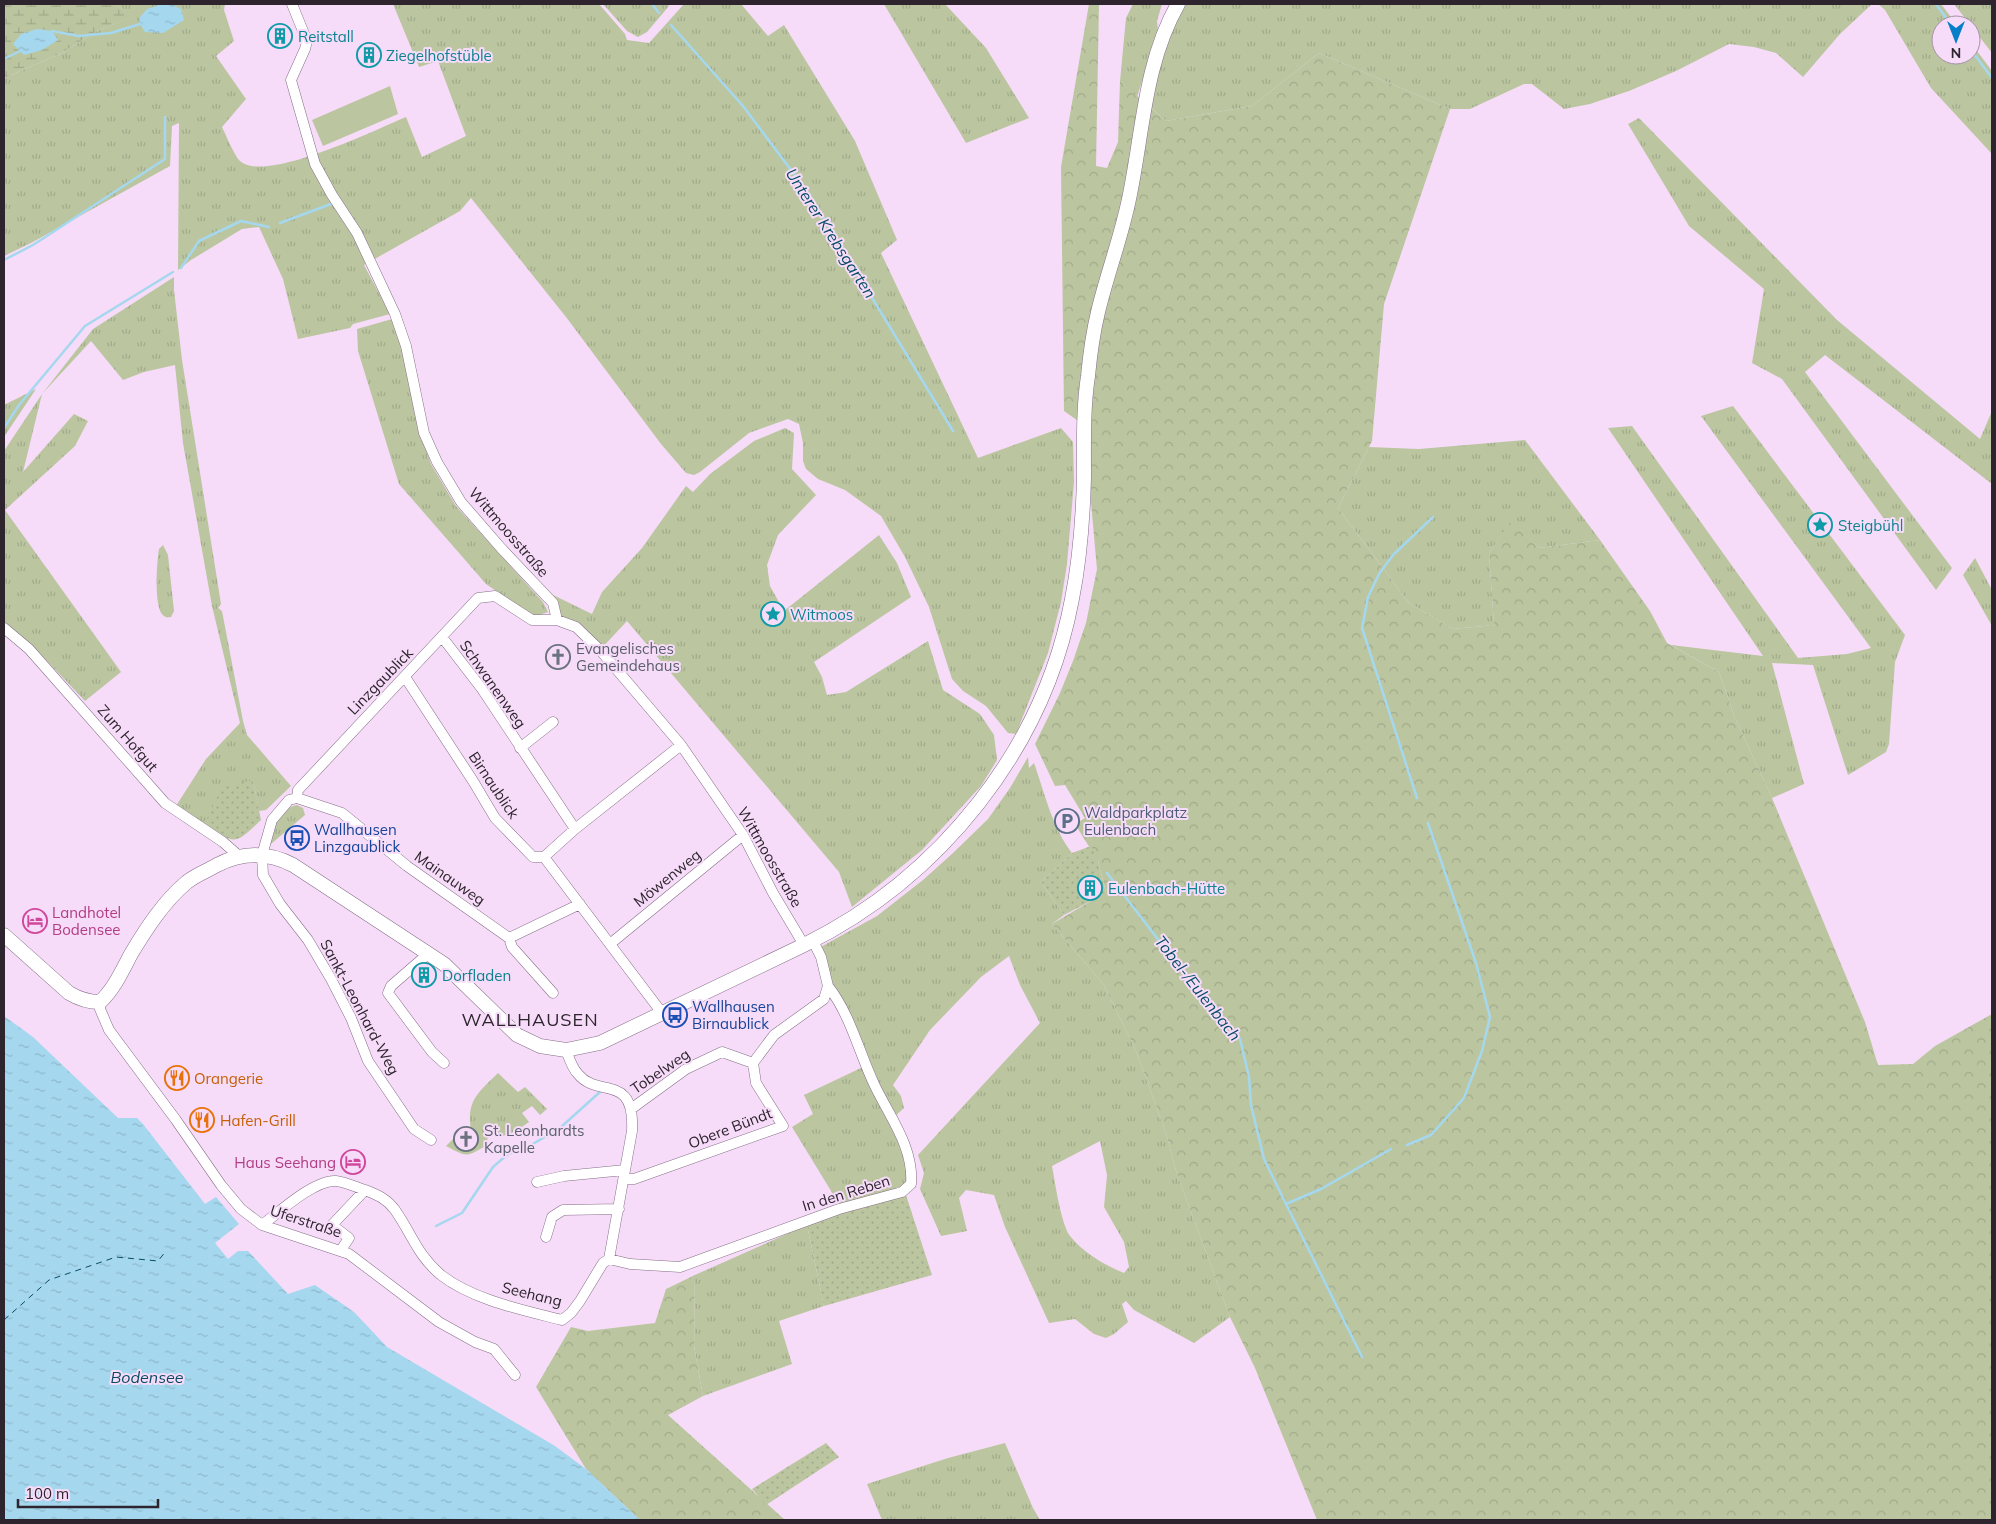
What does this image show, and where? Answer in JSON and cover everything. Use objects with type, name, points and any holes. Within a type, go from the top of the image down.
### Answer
[{"type":"main road","points":[[4,935],[69,993],[85,1001],[100,1002],[109,994],[134,949],[164,905],[187,882],[223,862],[239,856],[262,855],[275,857],[293,865],[429,953],[444,964],[517,1034],[540,1046],[566,1050],[600,1043],[808,943],[826,934],[891,891],[930,858],[964,822],[996,781],[1020,742],[1040,701],[1058,656],[1072,599],[1081,533],[1087,377],[1097,314],[1129,200],[1148,80],[1156,52],[1178,4]]},
{"type":"street","name":"Wittmoosstraße","points":[[292,4],[307,41],[305,50],[291,80],[315,164],[332,195],[357,233],[395,314],[406,346],[424,432],[437,462],[461,502],[553,603],[557,620],[576,627],[600,650],[681,745],[743,835],[773,893],[808,943]]},
{"type":"street","name":"Linzgaublick","points":[[262,855],[272,820],[290,800],[297,798],[298,790],[348,734],[404,678],[478,598],[495,596],[532,620],[557,620]]},
{"type":"street","name":"Zum Hofgut","points":[[4,628],[29,649],[165,804],[223,842],[239,856]]},
{"type":"street","name":"Schwanenweg","points":[[442,637],[482,689],[575,829]]},
{"type":"street","name":"Birnaublick","points":[[404,678],[473,780],[495,818],[533,857],[544,857],[662,1013]]},
{"type":"street","name":"Schwanenweg","points":[[520,748],[553,722]]},
{"type":"street","points":[[544,857],[575,829],[681,745]]},
{"type":"street","name":"Mainauweg","points":[[297,798],[342,813],[407,866],[510,938],[512,947],[553,993]]},
{"type":"street","name":"Möwenweg","points":[[610,944],[743,835]]},
{"type":"street","name":"Sankt-Leonhard-Weg","points":[[262,855],[263,876],[280,904],[308,940],[331,978],[351,1018],[368,1060],[414,1129],[431,1140]]},
{"type":"street","points":[[510,938],[580,904]]},
{"type":"street","points":[[753,1063],[774,1036],[824,999],[828,986],[821,957],[808,943]]},
{"type":"street","points":[[429,953],[391,986],[388,993],[432,1052],[444,1063]]},
{"type":"street","name":"In den Reben","points":[[609,1259],[630,1264],[680,1267],[839,1209],[902,1192],[911,1184],[912,1172],[900,1132],[875,1086],[839,999],[828,986]]},
{"type":"street","name":"Uferstraße","points":[[100,1002],[100,1009],[108,1030],[176,1120],[221,1185],[241,1209],[262,1225],[349,1254],[439,1322],[475,1342],[494,1348],[515,1375]]},
{"type":"street","points":[[566,1050],[578,1075],[592,1084],[614,1089],[624,1096],[632,1109]]},
{"type":"street","name":"Tobelweg","points":[[632,1109],[686,1069],[722,1052],[753,1063]]},
{"type":"street","name":"Obere Bündt","points":[[624,1174],[634,1179],[783,1126],[756,1083],[753,1063]]},
{"type":"street","name":"Seehang","points":[[262,1225],[308,1189],[334,1181],[365,1190],[387,1200],[397,1212],[420,1254],[442,1275],[472,1293],[522,1310],[562,1320],[571,1313],[603,1263],[609,1259],[632,1131],[632,1109]]},
{"type":"street","points":[[537,1182],[564,1176],[624,1174]]},
{"type":"street","points":[[341,1250],[349,1238],[332,1225],[365,1190]]},
{"type":"street","points":[[546,1237],[552,1217],[563,1210],[619,1208]]},
{"type":"green space","points":[[4,4],[114,4],[135,16],[97,31],[60,54],[4,78]]},
{"type":"green space","points":[[114,4],[225,4],[224,10],[234,41],[216,56],[246,99],[222,127],[240,161],[253,166],[272,166],[322,152],[406,117],[422,157],[466,136],[438,61],[419,67],[393,4],[599,4],[625,34],[627,40],[649,43],[684,4],[741,4],[768,36],[784,25],[855,141],[897,240],[881,253],[978,458],[1061,428],[1073,442],[1074,482],[1067,564],[1061,602],[1048,653],[1016,734],[1008,733],[986,706],[963,691],[952,679],[929,607],[905,557],[881,516],[845,490],[818,479],[806,469],[803,461],[803,443],[799,424],[788,419],[749,433],[700,472],[694,475],[686,473],[661,444],[566,317],[471,198],[460,211],[364,265],[390,314],[353,324],[350,328],[298,339],[283,279],[259,227],[242,229],[178,270],[179,123],[172,126],[170,166],[4,256],[4,78],[60,54],[97,31],[134,16]]},
{"type":"green space","points":[[603,4],[667,4],[669,6],[647,32],[638,37],[627,31]]},
{"type":"green space","points":[[884,4],[945,4],[986,48],[1029,118],[966,143]]},
{"type":"green space","points":[[1089,4],[1099,4],[1096,166],[1107,168],[1118,142],[1120,81],[1166,121],[1252,106],[1319,53],[1450,109],[1384,304],[1372,441],[1338,508],[1409,603],[1453,629],[1494,625],[1489,553],[1511,521],[1539,548],[1600,540],[1650,611],[1667,643],[1719,672],[1735,718],[1772,798],[1865,1022],[1878,1065],[1913,1064],[1935,1046],[1992,1014],[1992,1520],[1317,1520],[1255,1368],[1230,1317],[1177,1174],[1165,1130],[1136,1051],[1104,985],[1052,924],[1106,892],[1098,861],[1075,824],[1085,818],[1065,785],[1055,786],[1035,744],[1060,693],[1073,661],[1086,623],[1097,569],[1084,425],[1064,411],[1061,167]]},
{"type":"green space","points":[[1133,4],[1162,4],[1157,21],[1158,31],[1137,97],[1120,81],[1126,18]]},
{"type":"green space","points":[[1183,4],[1872,4],[1840,34],[1803,77],[1776,53],[1754,47],[1729,44],[1676,71],[1629,91],[1590,104],[1564,109],[1532,84],[1524,84],[1470,109],[1450,109],[1319,53],[1252,106],[1166,121],[1148,105],[1153,80]]},
{"type":"green space","points":[[1878,4],[1941,4],[1949,15],[1931,15],[1931,65],[1981,65],[1981,56],[1992,71],[1992,154],[1931,88],[1885,10]]},
{"type":"green space","points":[[1954,4],[1992,4],[1992,53],[1981,39],[1981,15],[1963,15]]},
{"type":"green space","points":[[390,86],[398,114],[323,146],[312,120]]},
{"type":"green space","points":[[1639,118],[1837,320],[1980,439],[1992,411],[1992,484],[1825,355],[1805,372],[1952,568],[1936,590],[1782,379],[1752,363],[1764,289],[1689,226],[1628,124]]},
{"type":"green space","points":[[174,277],[182,360],[221,604],[218,608],[222,611],[243,721],[247,735],[291,786],[266,810],[259,811],[253,780],[204,825],[176,806],[206,759],[240,723],[212,606],[183,443],[175,365],[144,372],[123,380],[91,341],[42,394],[93,329]]},
{"type":"green space","points":[[392,319],[401,346],[420,434],[431,464],[456,506],[543,602],[548,612],[534,617],[486,584],[399,484],[358,351],[357,329]]},
{"type":"green space","points":[[36,389],[4,437],[4,405]]},
{"type":"green space","points":[[42,394],[23,472],[74,414],[88,421],[75,446],[5,510],[121,672],[85,701],[33,646],[4,624],[4,451]]},
{"type":"green space","points":[[1733,406],[1905,635],[1895,662],[1889,744],[1886,752],[1848,775],[1813,665],[1772,663],[1804,784],[1772,798],[1735,718],[1719,672],[1671,645],[1763,656],[1608,428],[1632,426],[1798,658],[1847,654],[1871,648],[1701,416]]},
{"type":"green space","points":[[785,428],[794,433],[792,469],[816,495],[778,535],[767,565],[770,586],[784,611],[879,535],[897,563],[911,597],[814,662],[822,677],[827,695],[846,692],[928,641],[943,690],[980,714],[994,735],[997,760],[981,786],[922,850],[852,907],[839,872],[627,621],[600,650],[560,617],[560,608],[551,594],[592,614],[602,592],[642,548],[686,486],[693,492],[710,474],[754,441]]},
{"type":"green space","points":[[1525,440],[1600,540],[1539,548],[1511,522],[1489,553],[1494,625],[1453,629],[1409,603],[1338,508],[1369,447],[1419,449]]},
{"type":"green space","points":[[163,545],[168,555],[174,611],[171,617],[165,617],[161,612],[157,595],[158,555],[159,549]]},
{"type":"green space","points":[[1975,558],[1992,590],[1992,626],[1963,575]]},
{"type":"green space","points":[[1028,757],[1029,768],[1034,763],[1054,821],[1072,853],[1041,882],[1064,915],[1052,924],[1104,985],[1136,1051],[1165,1130],[1177,1174],[1230,1317],[1194,1343],[1134,1310],[1126,1301],[1122,1304],[1128,1322],[1106,1338],[1094,1334],[1075,1319],[1049,1323],[1005,1227],[994,1195],[966,1190],[959,1198],[967,1231],[941,1236],[920,1189],[924,1173],[918,1155],[1040,1023],[1020,985],[1009,956],[981,977],[930,1030],[893,1085],[901,1096],[904,1108],[893,1118],[817,949],[877,916],[923,880],[988,819],[1010,788]],"holes":[[[1100,1141],[1107,1175],[1104,1207],[1124,1242],[1129,1267],[1124,1273],[1095,1258],[1070,1236],[1061,1213],[1052,1166]]]},
{"type":"green space","points":[[253,780],[261,820],[240,838],[234,839],[229,839],[204,825],[222,787]]},
{"type":"green space","points":[[297,805],[303,808],[305,815],[271,844],[269,840],[279,818],[291,807]]},
{"type":"green space","points":[[1091,846],[1098,861],[1106,893],[1064,915],[1041,882],[1072,853]]},
{"type":"green space","points":[[863,1067],[897,1132],[906,1159],[908,1176],[903,1187],[839,1204],[792,1127],[813,1114],[804,1095]]},
{"type":"green space","points":[[498,1073],[518,1092],[525,1087],[547,1109],[540,1115],[532,1106],[522,1113],[529,1122],[516,1131],[503,1136],[497,1132],[487,1139],[489,1144],[471,1154],[459,1153],[446,1146],[457,1135],[463,1146],[473,1142],[468,1132],[471,1130],[470,1111],[472,1104],[480,1091]]},
{"type":"green space","points":[[905,1192],[932,1275],[824,1306],[807,1225],[842,1211]]},
{"type":"green space","points":[[807,1225],[824,1306],[779,1321],[792,1364],[703,1396],[694,1346],[695,1275]]},
{"type":"green space","points":[[695,1275],[694,1346],[703,1396],[668,1415],[785,1520],[640,1520],[586,1469],[536,1387],[571,1327],[588,1331],[655,1323],[666,1289]]},
{"type":"green space","points":[[826,1443],[839,1457],[766,1505],[752,1489]]},
{"type":"green space","points":[[1005,1443],[1040,1520],[882,1520],[867,1484],[948,1458]]},
{"type":"water","points":[[162,4],[171,4],[181,9],[184,20],[163,33],[145,32],[140,24],[140,17],[147,9]]},
{"type":"water","points":[[37,29],[52,31],[58,40],[42,50],[24,55],[13,44],[21,34]]},
{"type":"water","name":"Bodensee","points":[[4,1016],[33,1037],[118,1118],[137,1118],[205,1204],[216,1197],[239,1224],[215,1243],[228,1259],[238,1251],[248,1251],[288,1294],[315,1285],[354,1312],[387,1347],[555,1446],[586,1469],[640,1520],[4,1520]]},
{"type":"waterway","name":"Unterer Krebsgarten","points":[[652,4],[659,13]]},
{"type":"waterway","points":[[1936,4],[1944,15]]},
{"type":"waterway","points":[[52,31],[79,36],[111,33],[140,24]]},
{"type":"waterway","name":"Unterer Krebsgarten","points":[[671,25],[743,106],[809,194],[953,431]]},
{"type":"waterway","points":[[4,59],[20,51]]},
{"type":"waterway","points":[[1981,63],[1992,78]]},
{"type":"waterway","points":[[4,260],[33,245],[165,159],[165,117]]},
{"type":"waterway","points":[[280,223],[331,204]]},
{"type":"waterway","points":[[181,268],[199,241],[241,221],[269,227]]},
{"type":"waterway","points":[[4,428],[19,405],[85,326],[173,272]]},
{"type":"waterway","name":"Tobel-/Eulenbach","points":[[1417,798],[1362,628],[1368,597],[1379,574],[1393,555],[1433,517]]},
{"type":"waterway","name":"Tobel-/Eulenbach","points":[[1407,1145],[1431,1135],[1464,1098],[1482,1051],[1490,1017],[1476,963],[1428,823]]},
{"type":"waterway","name":"Tobel-/Eulenbach","points":[[1107,873],[1170,955],[1240,1039],[1249,1077],[1251,1105],[1264,1159],[1286,1204],[1321,1189],[1391,1149]]},
{"type":"waterway","points":[[436,1226],[462,1213],[493,1167],[508,1154],[531,1145],[560,1128],[601,1091]]},
{"type":"waterway","points":[[1286,1204],[1362,1357]]},
{"type":"ferry route","points":[[4,1320],[49,1280],[116,1257],[158,1261],[166,1251]]},
{"type":"place","name":"Reitstall","points":[[280,36]]},
{"type":"place","name":"Ziegelhofstüble","points":[[369,55]]},
{"type":"place","name":"Steigbühl","points":[[1820,525]]},
{"type":"place","name":"Witmoos","points":[[773,614]]},
{"type":"place","name":"Evangelisches Gemeindehaus","points":[[558,657]]},
{"type":"place","name":"Waldparkplatz Eulenbach","points":[[1067,821]]},
{"type":"place","name":"Wallhausen Linzgaublick","points":[[297,838]]},
{"type":"place","name":"Eulenbach-Hütte","points":[[1090,888]]},
{"type":"place","name":"Landhotel Bodensee","points":[[35,921]]},
{"type":"place","name":"Dorfladen","points":[[424,975]]},
{"type":"place","name":"Wallhausen Birnaublick","points":[[675,1015]]},
{"type":"place","name":"Orangerie","points":[[177,1078]]},
{"type":"place","name":"Hafen-Grill","points":[[202,1120]]},
{"type":"place","name":"St. Leonhardts Kapelle","points":[[466,1139]]},
{"type":"place","name":"Haus Seehang","points":[[353,1162]]},
{"type":"district","name":"WALLHAUSEN","points":[[530,1019]]}]
